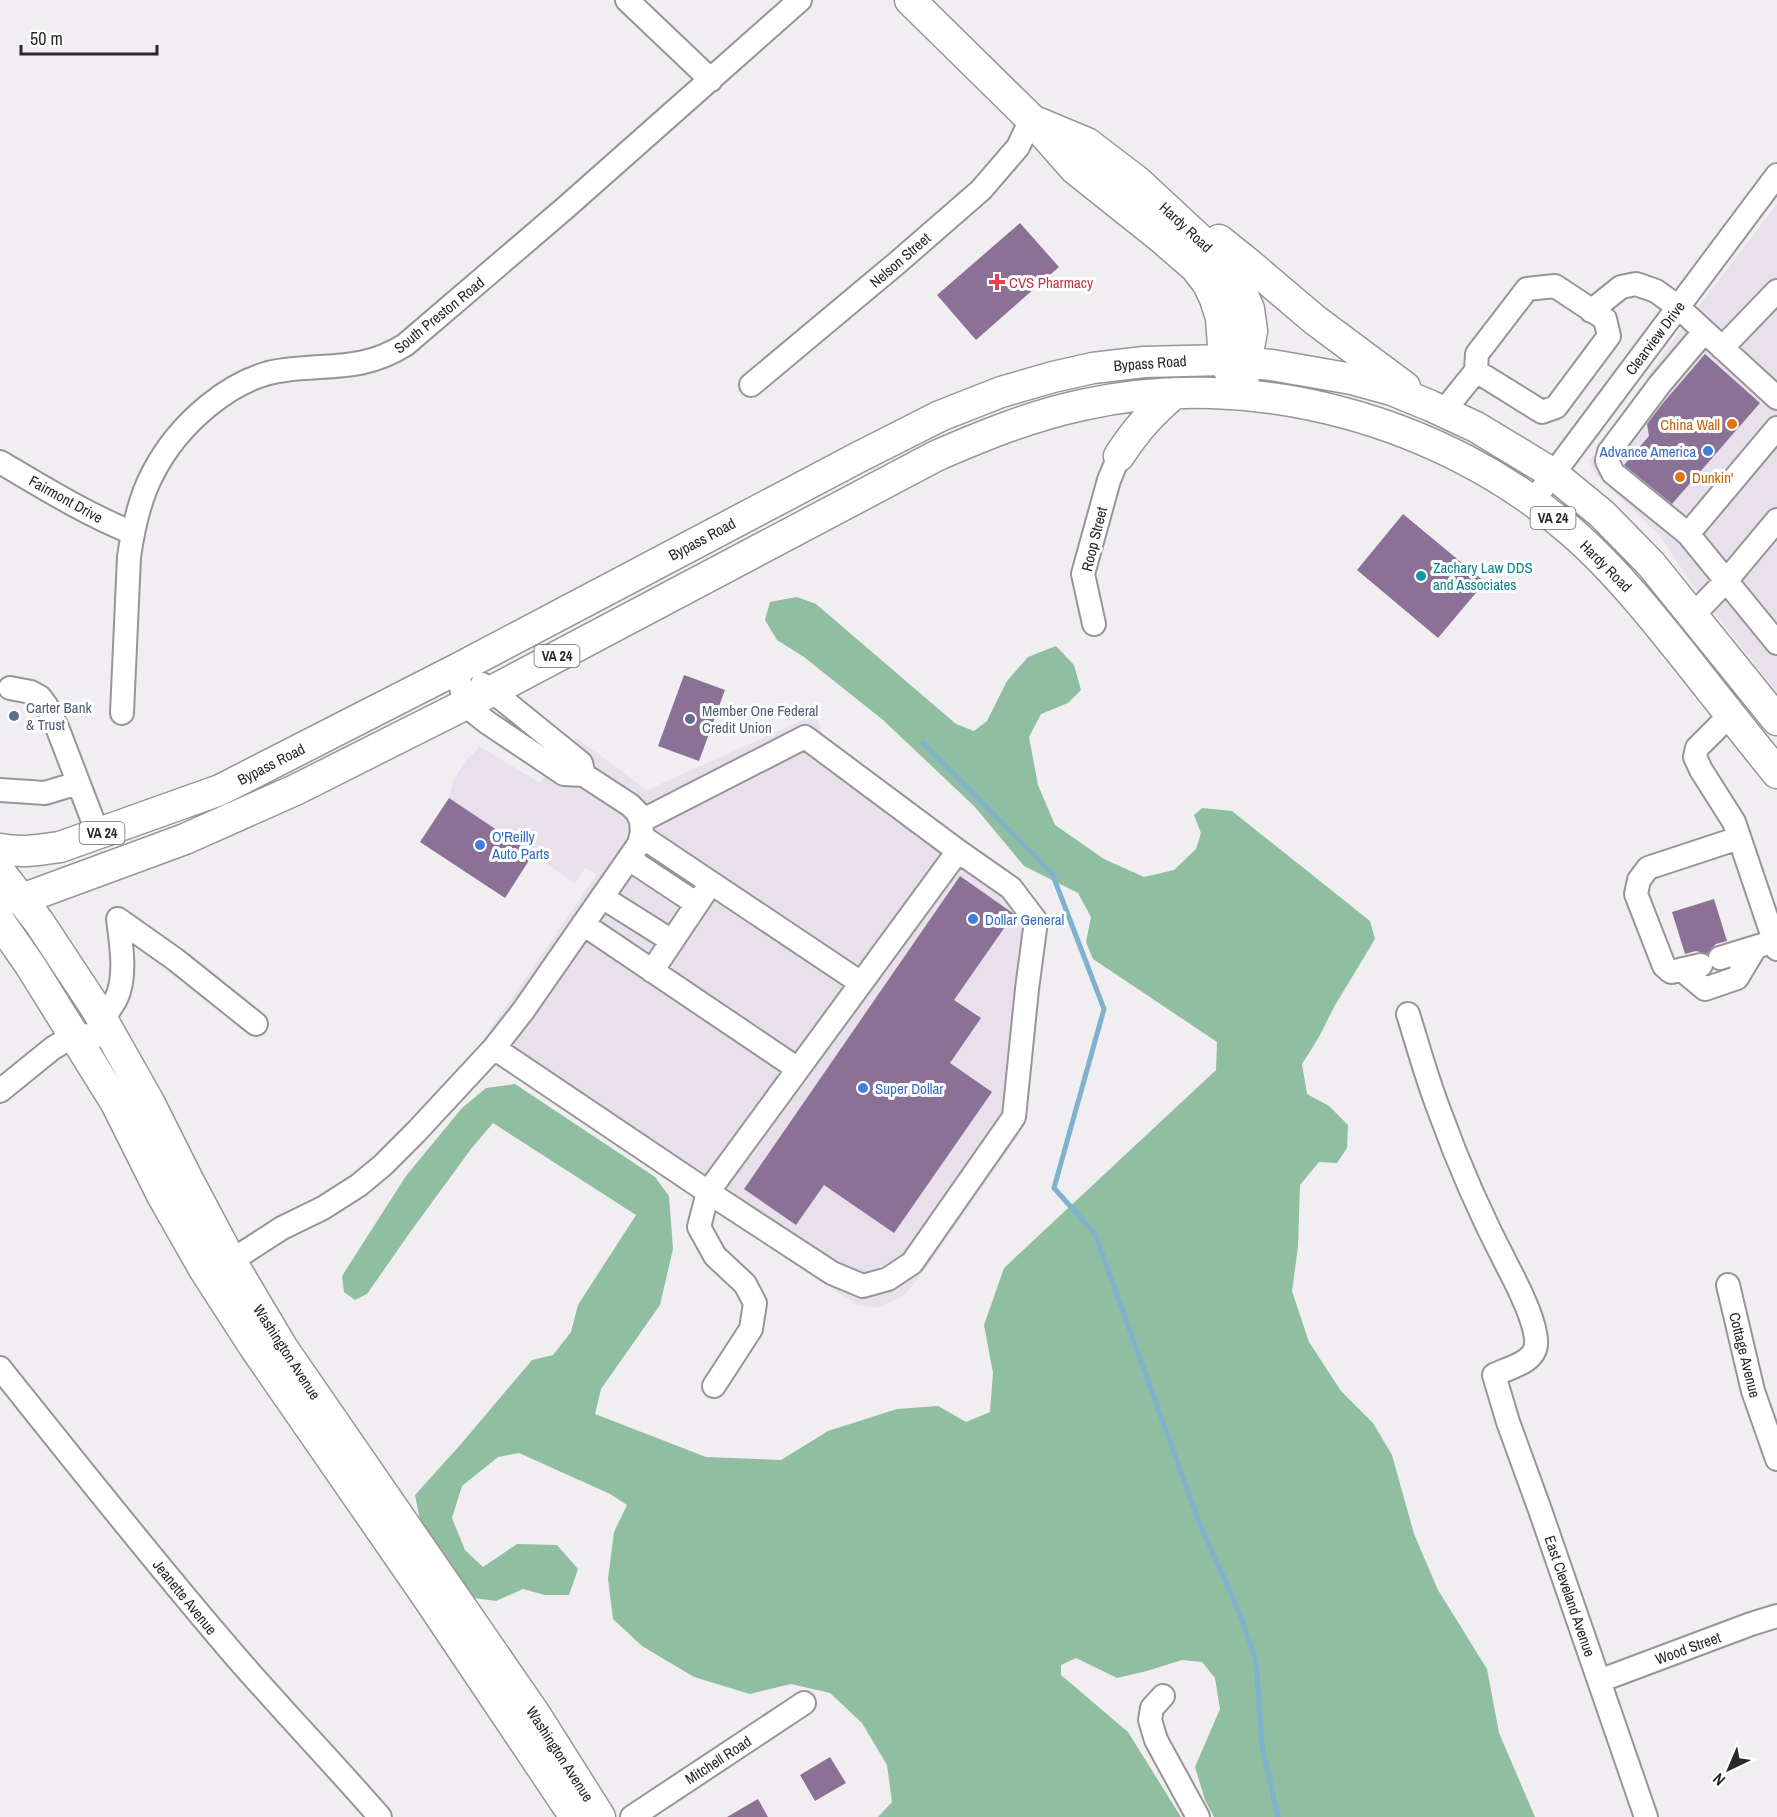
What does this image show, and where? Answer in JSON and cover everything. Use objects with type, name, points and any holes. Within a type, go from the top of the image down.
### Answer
[{"type":"main road","name":"Hardy Road","points":[[910,0],[1031,119],[1075,169],[1196,268],[1208,284],[1215,299],[1235,361],[1241,394],[1294,402],[1377,422],[1461,457],[1533,501],[1573,533],[1643,605],[1777,773]]},
{"type":"main road","name":"Hardy Road","points":[[1031,119],[1087,143],[1138,182],[1209,248],[1227,268],[1238,284],[1249,309],[1251,331],[1235,361]]},
{"type":"main road","points":[[1138,182],[1250,264],[1364,358],[1437,409]]},
{"type":"main road","name":"Bypass Road","points":[[0,849],[35,851],[60,847],[230,785],[457,669],[857,458],[940,416],[1001,392],[1093,368],[1144,362],[1235,361],[1352,379],[1392,390],[1437,409]]},
{"type":"main road","points":[[1119,456],[1135,431],[1175,393]]},
{"type":"main road","name":"VA 24","points":[[6,888],[213,828],[295,790],[465,705],[936,456],[993,431],[1036,416],[1086,404],[1130,397],[1175,393],[1241,394]]},
{"type":"main road","points":[[1086,404],[1104,412],[1116,429],[1119,456]]},
{"type":"main road","name":"VA 24","points":[[1437,409],[1476,427],[1552,474],[1602,514],[1651,564],[1694,614],[1777,720]]},
{"type":"main road","points":[[6,888],[32,870],[118,842],[201,797]]},
{"type":"main road","name":"Washington Avenue","points":[[6,888],[69,966],[108,1027],[150,1102],[231,1261],[282,1347],[535,1714],[600,1817]]},
{"type":"main road","name":"Washington Avenue","points":[[0,922],[75,1035],[116,1103],[162,1195],[210,1278],[255,1348],[435,1607],[575,1817]]},
{"type":"street","points":[[627,0],[711,80]]},
{"type":"street","name":"South Preston Road","points":[[122,713],[129,557],[133,533],[152,475],[165,452],[190,422],[213,402],[240,384],[266,374],[369,362],[388,356],[405,345],[800,0]]},
{"type":"street","name":"Nelson Street","points":[[751,385],[981,190],[1018,147],[1031,119]]},
{"type":"street","name":"Clearview Drive","points":[[1533,501],[1777,174]]},
{"type":"street","points":[[1591,311],[1621,287],[1636,284],[1656,291],[1678,307],[1722,348],[1773,386]]},
{"type":"street","points":[[1437,409],[1476,371],[1477,354],[1548,287]]},
{"type":"street","points":[[1476,371],[1542,412],[1556,407],[1609,336],[1605,319],[1548,287],[1527,289],[1506,328]]},
{"type":"street","points":[[1722,348],[1777,291]]},
{"type":"street","points":[[1704,332],[1628,426],[1609,452],[1608,461],[1613,473],[1688,534],[1777,643]]},
{"type":"street","points":[[1688,534],[1777,428]]},
{"type":"street","name":"Roop Street","points":[[1094,624],[1083,574],[1109,480],[1119,456]]},
{"type":"street","name":"Fairmont Drive","points":[[0,462],[68,503],[133,533]]},
{"type":"street","points":[[1694,614],[1726,581],[1777,520]]},
{"type":"street","points":[[457,669],[492,691],[580,763],[584,775]]},
{"type":"street","points":[[231,1261],[282,1228],[323,1208],[359,1185],[416,1132],[494,1048],[523,1011],[639,844],[641,828],[637,812],[584,775],[564,774],[465,705],[457,669]]},
{"type":"street","points":[[10,688],[31,692],[40,697],[46,705],[57,727],[98,834]]},
{"type":"street","points":[[1730,715],[1697,748],[1695,757],[1734,822],[1769,946]]},
{"type":"street","points":[[494,1048],[832,1273],[863,1286],[888,1279],[912,1263],[1014,1117],[1036,921],[1011,888],[957,851],[804,737],[641,828]]},
{"type":"street","points":[[0,790],[45,794],[78,783]]},
{"type":"street","points":[[641,828],[711,882],[861,983]]},
{"type":"street","points":[[1740,838],[1648,868],[1639,880],[1636,894],[1664,966],[1671,972],[1769,946]]},
{"type":"street","points":[[714,1386],[751,1329],[755,1303],[745,1284],[715,1256],[699,1227],[708,1192],[957,851]]},
{"type":"street","points":[[629,859],[697,904]]},
{"type":"street","points":[[652,971],[711,882]]},
{"type":"street","points":[[602,897],[672,941]]},
{"type":"street","points":[[0,1091],[53,1048],[75,1035],[108,1027],[117,998],[123,952],[118,919],[176,960],[256,1024]]},
{"type":"street","points":[[583,924],[798,1069]]},
{"type":"street","points":[[1701,964],[1706,989],[1737,978],[1769,946]]},
{"type":"street","name":"East Cleveland Avenue","points":[[1408,1014],[1438,1109],[1462,1170],[1495,1244],[1529,1311],[1536,1339],[1534,1352],[1529,1359],[1494,1375],[1508,1422],[1646,1817]]},
{"type":"street","name":"Cottage Avenue","points":[[1728,1285],[1753,1391],[1777,1459]]},
{"type":"street","name":"Jeanette Avenue","points":[[0,1368],[219,1638],[380,1817]]},
{"type":"street","name":"Wood Street","points":[[1599,1681],[1777,1616]]},
{"type":"street","points":[[1163,1696],[1152,1708],[1150,1720],[1156,1740],[1198,1817]]},
{"type":"street","name":"Mitchell Road","points":[[632,1817],[804,1703]]},
{"type":"shaded area","points":[[1777,204],[1777,692],[1694,587],[1659,535],[1595,473],[1589,461],[1679,332]]},
{"type":"shaded area","points":[[816,714],[823,737],[1028,894],[1031,971],[1020,1133],[927,1267],[904,1296],[877,1308],[856,1305],[479,1046],[597,874],[585,868],[575,884],[533,854],[505,898],[449,798],[453,781],[468,757],[473,755],[479,746],[540,783],[576,738],[647,790]]},
{"type":"green space","points":[[797,597],[816,604],[956,724],[974,731],[987,721],[1007,681],[1028,657],[1056,646],[1074,665],[1081,690],[1068,703],[1041,714],[1029,737],[1038,785],[1055,825],[1104,859],[1144,877],[1174,870],[1196,849],[1201,833],[1194,815],[1202,808],[1232,811],[1370,921],[1375,939],[1302,1064],[1307,1094],[1329,1106],[1348,1125],[1347,1148],[1337,1163],[1319,1162],[1300,1185],[1298,1247],[1292,1291],[1309,1342],[1341,1391],[1373,1423],[1392,1455],[1414,1534],[1438,1590],[1487,1669],[1499,1733],[1535,1817],[1214,1817],[1205,1800],[1195,1767],[1220,1709],[1215,1678],[1202,1662],[1182,1660],[1117,1678],[1076,1658],[1061,1665],[1061,1675],[1128,1732],[1181,1817],[878,1817],[892,1802],[887,1765],[862,1723],[830,1693],[791,1684],[750,1694],[694,1677],[642,1646],[613,1619],[608,1579],[614,1532],[627,1505],[610,1494],[519,1453],[498,1457],[462,1486],[452,1518],[465,1550],[483,1567],[517,1544],[557,1545],[578,1569],[569,1595],[545,1595],[523,1589],[496,1601],[474,1598],[420,1520],[415,1495],[532,1360],[553,1355],[571,1332],[578,1305],[636,1215],[493,1123],[471,1149],[367,1294],[355,1300],[344,1292],[342,1276],[406,1176],[462,1108],[486,1088],[515,1084],[655,1177],[669,1196],[673,1249],[660,1305],[601,1389],[595,1414],[706,1457],[781,1460],[828,1431],[897,1409],[938,1406],[966,1422],[990,1412],[993,1373],[984,1325],[1004,1268],[1216,1070],[1217,1042],[1093,959],[1086,942],[1091,917],[1078,893],[1024,866],[974,806],[883,720],[804,657],[777,640],[765,620],[770,602]]},
{"type":"building","name":"CVS Pharmacy","points":[[1020,223],[1059,267],[976,340],[937,295]]},
{"type":"building","points":[[1705,354],[1760,403],[1672,504],[1624,465],[1649,436],[1647,424]]},
{"type":"building","name":"Zachary Law DDS and Associates","points":[[1403,514],[1485,582],[1438,638],[1357,570]]},
{"type":"building","points":[[684,675],[725,690],[699,761],[658,746]]},
{"type":"building","points":[[449,798],[533,854],[505,898],[420,842]]},
{"type":"building","points":[[960,876],[1014,914],[954,1000],[981,1018],[950,1063],[992,1092],[894,1233],[824,1185],[796,1225],[744,1189]]},
{"type":"building","points":[[1714,899],[1727,941],[1716,944],[1707,954],[1696,951],[1685,954],[1672,912]]},
{"type":"building","points":[[830,1757],[846,1783],[815,1801],[800,1775]]},
{"type":"building","points":[[758,1799],[768,1817],[727,1817]]},
{"type":"waterway","points":[[923,743],[1052,873],[1104,1009],[1054,1188],[1095,1234],[1199,1522],[1239,1612],[1256,1661],[1262,1746],[1278,1817]]},
{"type":"place","name":"CVS Pharmacy","points":[[997,282]]},
{"type":"place","name":"China Wall","points":[[1732,424]]},
{"type":"place","name":"Advance America","points":[[1708,451]]},
{"type":"place","name":"Dunkin'","points":[[1680,477]]},
{"type":"place","name":"Zachary Law DDS and Associates","points":[[1421,576]]},
{"type":"place","name":"Carter Bank & Trust","points":[[14,716]]},
{"type":"place","name":"Member One Federal Credit Union","points":[[690,719]]},
{"type":"place","name":"O'Reilly Auto Parts","points":[[480,845]]},
{"type":"place","name":"Dollar General","points":[[973,919]]},
{"type":"place","name":"Super Dollar","points":[[863,1088]]}]
